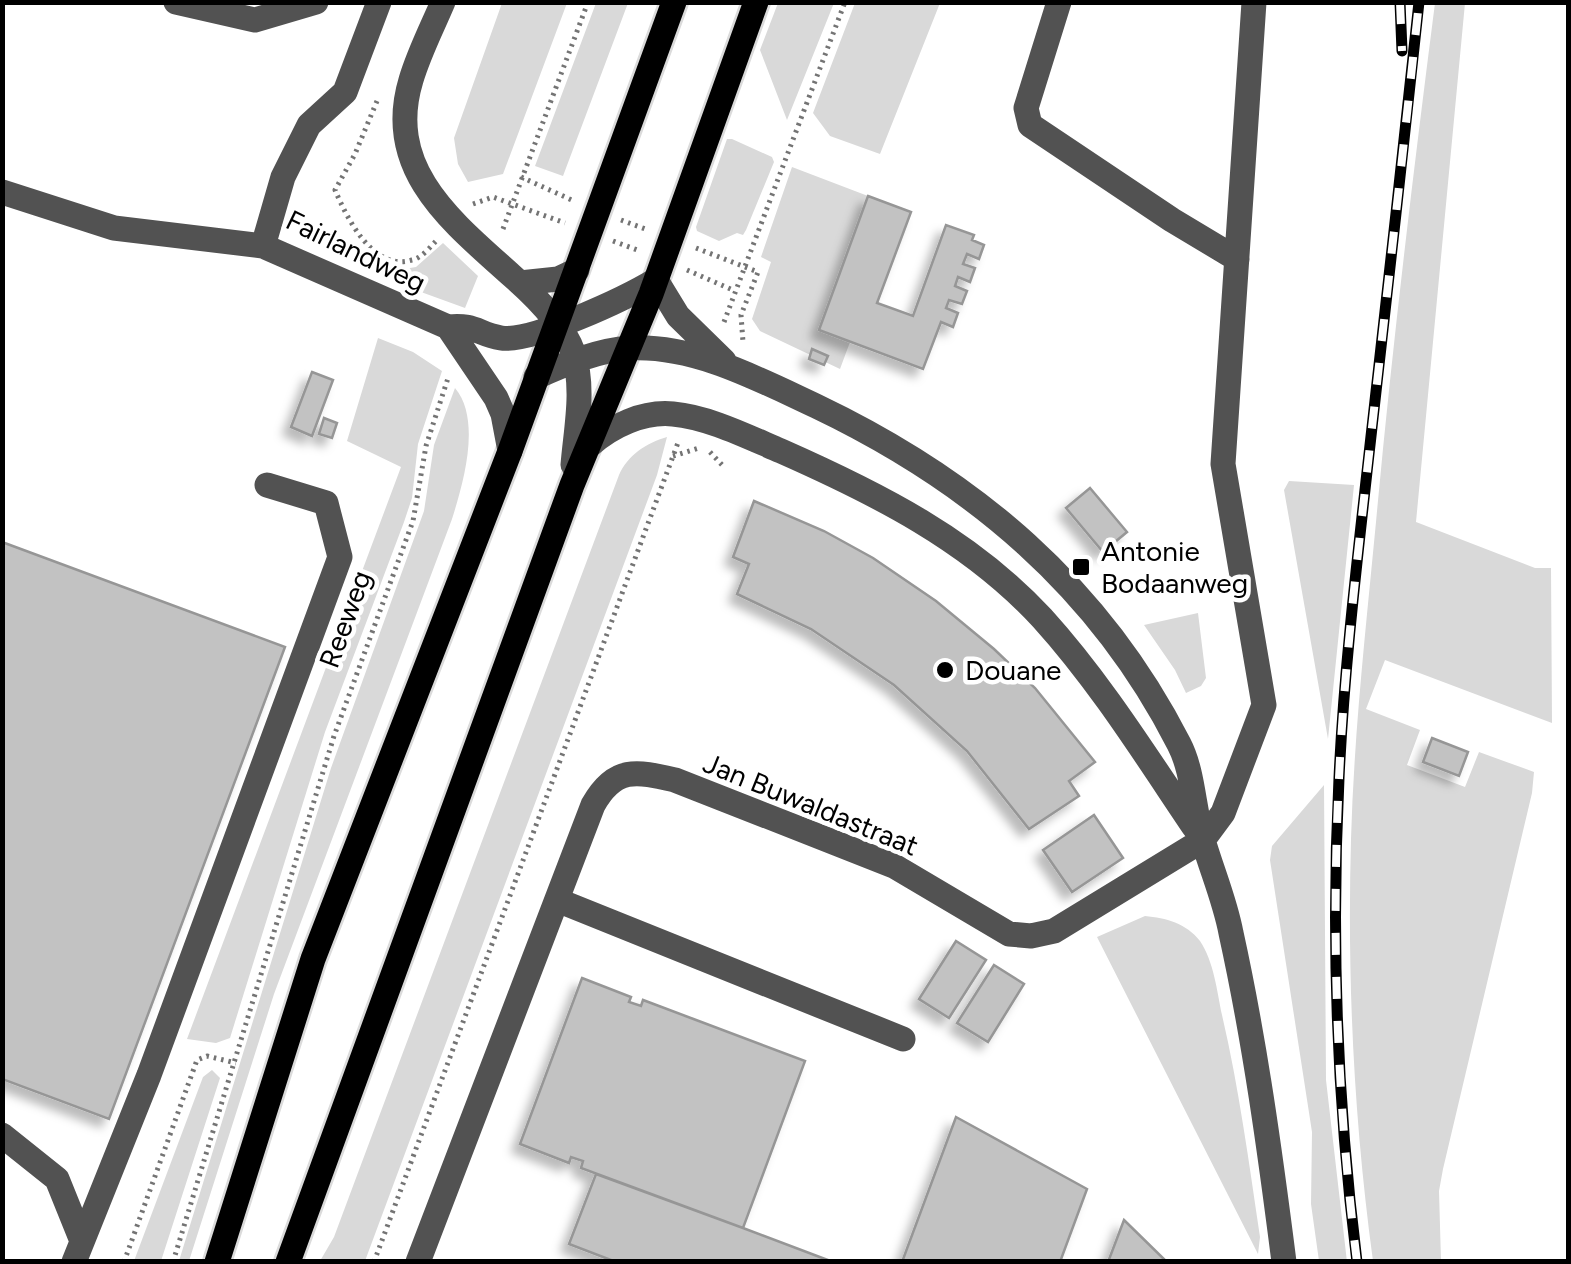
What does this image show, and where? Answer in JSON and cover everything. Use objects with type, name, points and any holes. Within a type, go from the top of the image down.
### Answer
[{"type":"main road","points":[[217,1262],[313,959],[510,451],[674,2]]},
{"type":"main road","points":[[288,1262],[572,485],[660,270],[756,2]]},
{"type":"street","points":[[176,2],[255,20],[316,2]]},
{"type":"street","name":"Fairlandweg","points":[[379,2],[345,92],[309,126],[283,176],[264,246],[454,336],[468,325],[503,338],[557,324],[625,299],[660,270]]},
{"type":"street","points":[[443,2],[410,83],[404,122],[406,148],[413,168],[435,200],[520,283],[572,347],[579,400],[572,485]]},
{"type":"street","points":[[1058,2],[1026,108],[1030,125],[1237,259]]},
{"type":"street","points":[[1202,840],[1223,814],[1264,705],[1223,464],[1254,2]]},
{"type":"street","points":[[2,192],[114,228],[264,246]]},
{"type":"street","points":[[520,283],[558,280],[576,270]]},
{"type":"street","points":[[660,270],[678,316],[733,369]]},
{"type":"street","points":[[454,336],[496,398],[510,451]]},
{"type":"street","points":[[536,377],[629,348],[676,353],[733,369],[843,419],[928,468],[978,501],[1074,591],[1125,656],[1181,748],[1202,840],[1217,877],[1231,932],[1266,1124],[1284,1262]]},
{"type":"street","points":[[590,445],[616,426],[634,420],[670,413],[688,416],[757,441],[894,504],[932,528],[1010,588],[1040,617],[1096,686],[1202,840]]},
{"type":"street","points":[[78,1252],[150,1074],[340,557],[326,503],[268,485]]},
{"type":"street","name":"Jan Buwaldastraat","points":[[557,900],[602,790],[624,774],[644,773],[675,780],[860,851],[1019,936],[1043,934],[1066,924],[1202,840]]},
{"type":"street","points":[[418,1262],[557,900],[903,1039]]},
{"type":"street","points":[[2,1135],[56,1179],[78,1252]]},
{"type":"path","points":[[492,258],[588,2]]},
{"type":"path","points":[[712,350],[845,2]]},
{"type":"path","points":[[512,202],[590,232],[660,270],[735,291]]},
{"type":"path","name":"Reeweg","points":[[172,1262],[334,736],[413,521],[426,446],[454,336]]},
{"type":"path","points":[[374,1262],[688,416]]},
{"type":"path","points":[[704,446],[722,466]]},
{"type":"path","points":[[124,1262],[197,1060],[207,1056],[236,1063]]},
{"type":"path","points":[[141,1163],[157,1170]]},
{"type":"shaded area","points":[[502,3],[567,3],[503,174],[468,182],[458,164],[454,138]]},
{"type":"shaded area","points":[[596,3],[628,3],[563,176],[535,166]]},
{"type":"shaded area","points":[[778,3],[834,3],[787,120],[760,50]]},
{"type":"shaded area","points":[[855,3],[940,3],[880,154],[830,136],[813,113]]},
{"type":"shaded area","points":[[1435,3],[1465,3],[1416,522],[1535,568],[1551,568],[1552,723],[1385,660],[1366,709],[1420,730],[1407,765],[1465,787],[1479,752],[1534,772],[1443,1169],[1439,1191],[1441,1261],[1373,1261],[1353,1051],[1353,799],[1389,392]]},
{"type":"shaded area","points":[[727,139],[772,157],[774,162],[743,235],[737,233],[719,241],[696,227]]},
{"type":"shaded area","points":[[792,167],[868,196],[819,329],[850,342],[840,369],[760,331],[752,319],[771,262],[761,257]]},
{"type":"shaded area","points":[[443,243],[478,276],[465,308],[399,284],[404,269],[416,267]]},
{"type":"shaded area","points":[[378,338],[413,352],[442,371],[418,444],[412,498],[325,732],[230,1038],[216,1043],[187,1039],[401,467],[347,441]]},
{"type":"shaded area","points":[[455,388],[463,401],[469,434],[465,471],[452,519],[274,994],[189,1261],[179,1261],[331,768],[424,511],[434,445]]},
{"type":"shaded area","points":[[667,437],[657,475],[365,1261],[320,1261],[334,1237],[619,475],[638,451]]},
{"type":"shaded area","points":[[1289,481],[1354,485],[1328,739],[1284,490]]},
{"type":"shaded area","points":[[1198,613],[1206,678],[1201,686],[1186,693],[1144,625]]},
{"type":"shaded area","points":[[1324,785],[1326,1080],[1347,1262],[1319,1261],[1311,1204],[1312,1132],[1270,860],[1272,846]]},
{"type":"shaded area","points":[[1145,916],[1168,920],[1188,930],[1200,941],[1212,967],[1243,1126],[1260,1237],[1258,1254],[1097,937]]},
{"type":"shaded area","points":[[212,1070],[220,1078],[161,1261],[134,1261],[203,1077]]},
{"type":"building","points":[[868,196],[911,212],[877,303],[913,316],[946,225],[974,235],[972,240],[984,245],[979,259],[967,254],[963,264],[975,268],[970,282],[958,277],[955,286],[967,291],[962,304],[949,300],[946,308],[958,313],[953,327],[941,322],[923,369],[819,330]]},
{"type":"building","points":[[812,349],[828,356],[824,365],[809,359]]},
{"type":"building","points":[[312,372],[333,380],[312,436],[291,427]]},
{"type":"building","points":[[324,418],[337,423],[332,438],[319,434]]},
{"type":"building","points":[[1090,488],[1127,532],[1103,552],[1066,508]]},
{"type":"building","name":"Douane","points":[[754,501],[824,531],[873,558],[936,601],[994,649],[1035,688],[1095,762],[1069,781],[1079,796],[1029,829],[967,751],[894,685],[811,629],[737,594],[749,564],[733,557]]},
{"type":"building","points":[[2,542],[285,647],[109,1119],[2,1079]]},
{"type":"building","points":[[1432,738],[1468,752],[1459,776],[1423,762]]},
{"type":"building","points":[[1094,815],[1123,858],[1072,892],[1043,850]]},
{"type":"building","points":[[956,941],[986,960],[949,1018],[919,999]]},
{"type":"building","points":[[994,965],[1024,984],[988,1042],[957,1023]]},
{"type":"building","points":[[582,978],[631,997],[629,1002],[641,1006],[643,1000],[805,1061],[743,1228],[581,1168],[583,1161],[571,1157],[569,1163],[520,1144]]},
{"type":"building","points":[[956,1117],[1087,1189],[1060,1262],[902,1262]]},
{"type":"building","points":[[596,1174],[833,1262],[616,1262],[569,1244]]},
{"type":"building","points":[[1124,1220],[1167,1262],[1108,1262]]},
{"type":"railway","points":[[1400,2],[1402,51]]},
{"type":"railway","points":[[1357,1262],[1338,1020],[1339,778],[1351,616],[1419,2]]},
{"type":"place","name":"Antonie Bodaanweg","points":[[1081,567]]},
{"type":"place","name":"Douane","points":[[945,670]]}]
